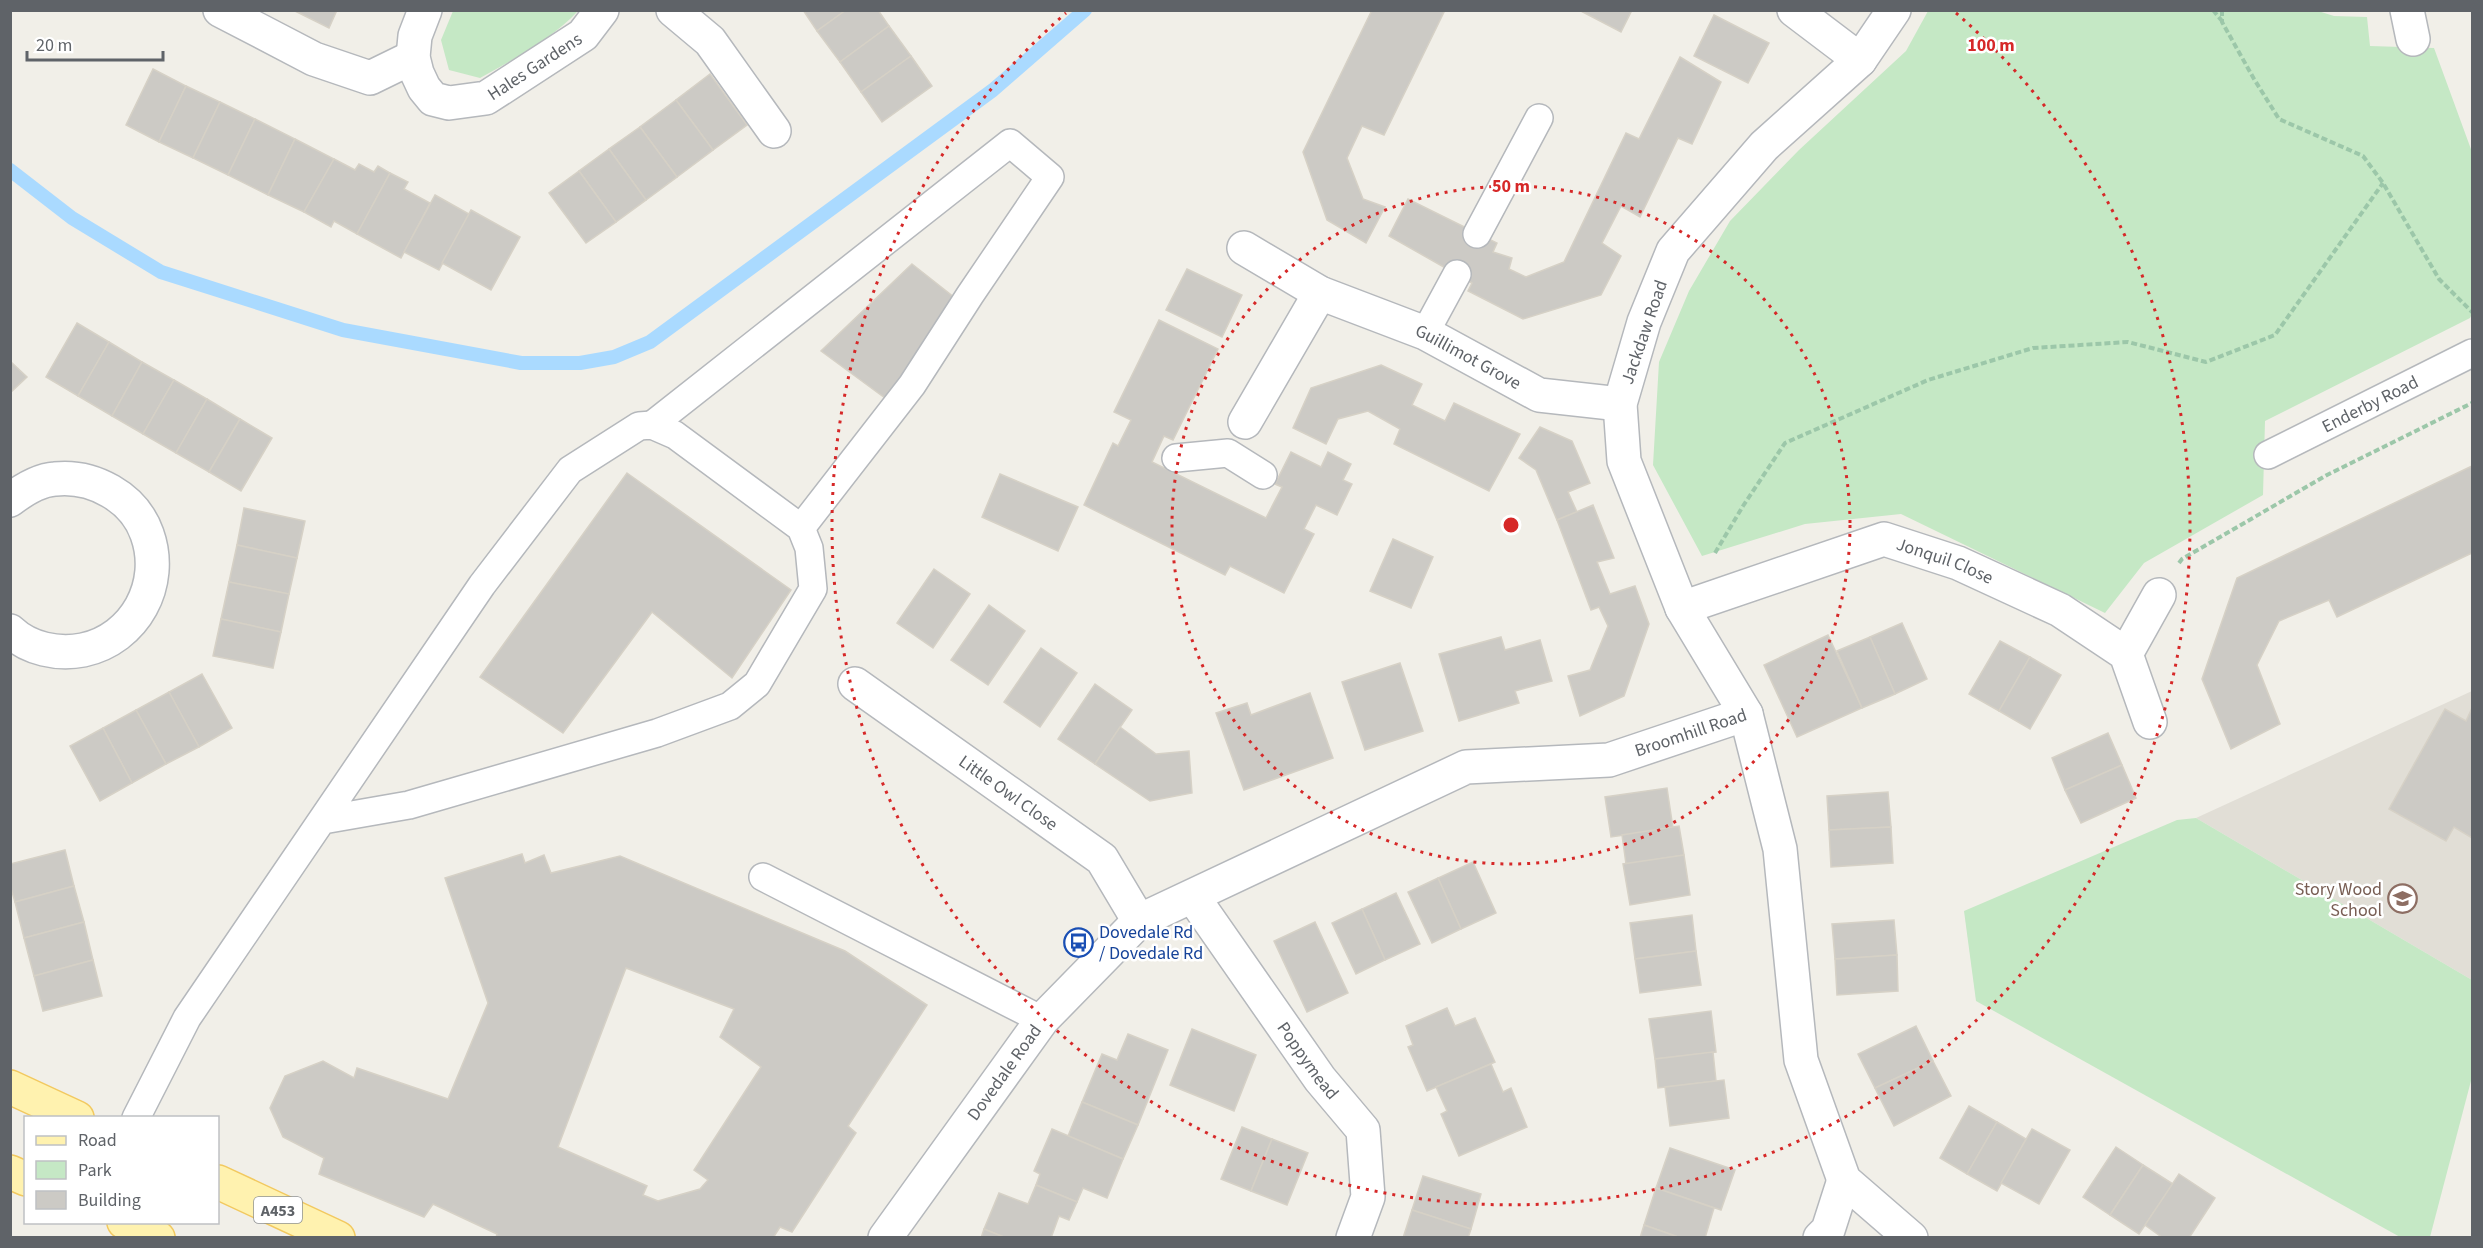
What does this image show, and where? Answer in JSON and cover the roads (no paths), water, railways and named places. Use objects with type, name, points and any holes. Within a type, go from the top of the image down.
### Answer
[{"type":"main road","points":[[10,1087],[73,1116]]},
{"type":"main road","points":[[10,1172],[24,1178]]},
{"type":"main road","name":"A453","points":[[219,1182],[338,1238]]},
{"type":"main road","points":[[128,1224],[158,1238]]},
{"type":"street","points":[[220,10],[314,59],[370,78],[413,57]]},
{"type":"street","name":"Hales Gardens","points":[[425,10],[415,36],[413,57],[417,73],[424,88],[433,99],[449,103],[486,98],[583,35],[602,10]]},
{"type":"street","points":[[674,10],[710,41],[774,131]]},
{"type":"street","points":[[1794,10],[1860,60]]},
{"type":"street","name":"Jackdaw Road","points":[[1746,714],[1682,608],[1624,461],[1620,404],[1644,322],[1672,251],[1764,146],[1860,60],[1894,10]]},
{"type":"street","name":"Guillimot Grove","points":[[1244,248],[1320,293],[1425,333],[1539,395],[1620,404]]},
{"type":"street","points":[[1245,422],[1320,293]]},
{"type":"street","points":[[10,500],[26,488],[54,479],[84,480],[112,491],[133,509],[147,533],[153,560],[150,587],[139,613],[121,633],[97,647],[70,653],[43,650],[13,640]]},
{"type":"street","name":"Jonquil Close","points":[[1682,608],[1884,539],[1958,563],[2060,610],[2126,654]]},
{"type":"street","points":[[2150,722],[2126,654],[2159,595]]},
{"type":"street","name":"Little Owl Close","points":[[855,684],[1102,859],[1138,921]]},
{"type":"street","name":"Broomhill Road","points":[[1138,921],[1466,767],[1609,760],[1746,714],[1780,849],[1801,1060],[1844,1180],[1911,1238]]},
{"type":"street","name":"Poppymead","points":[[1193,897],[1320,1079],[1363,1130],[1368,1197],[1353,1238]]},
{"type":"street","name":"Dovedale Road","points":[[885,1238],[1042,1020],[1138,921]]},
{"type":"street","points":[[1820,1238],[1828,1230],[1844,1180]]},
{"type":"lane","points":[[1478,234],[1539,118]]},
{"type":"lane","points":[[652,425],[1010,143],[1050,177],[912,385],[801,528]]},
{"type":"lane","points":[[1425,333],[1457,273]]},
{"type":"lane","name":"Enderby Road","points":[[2268,455],[2472,353]]},
{"type":"lane","points":[[1228,453],[1245,422]]},
{"type":"lane","points":[[137,1116],[186,1018],[482,585],[570,470],[639,426],[652,425],[675,435],[801,528],[809,548],[813,589],[757,684],[730,706],[657,733],[409,805],[323,820]]},
{"type":"lane","points":[[1176,458],[1228,453],[1263,476]]},
{"type":"lane","points":[[763,877],[1042,1020]]},
{"type":"waterway","points":[[10,170],[72,218],[161,272],[343,330],[521,363],[580,363],[614,357],[650,342],[993,90],[1085,10]]},
{"type":"place","name":"Story Wood School","points":[[2403,899]]},
{"type":"place","name":"Dovedale Rd / Dovedale Rd","points":[[1078,942]]}]
